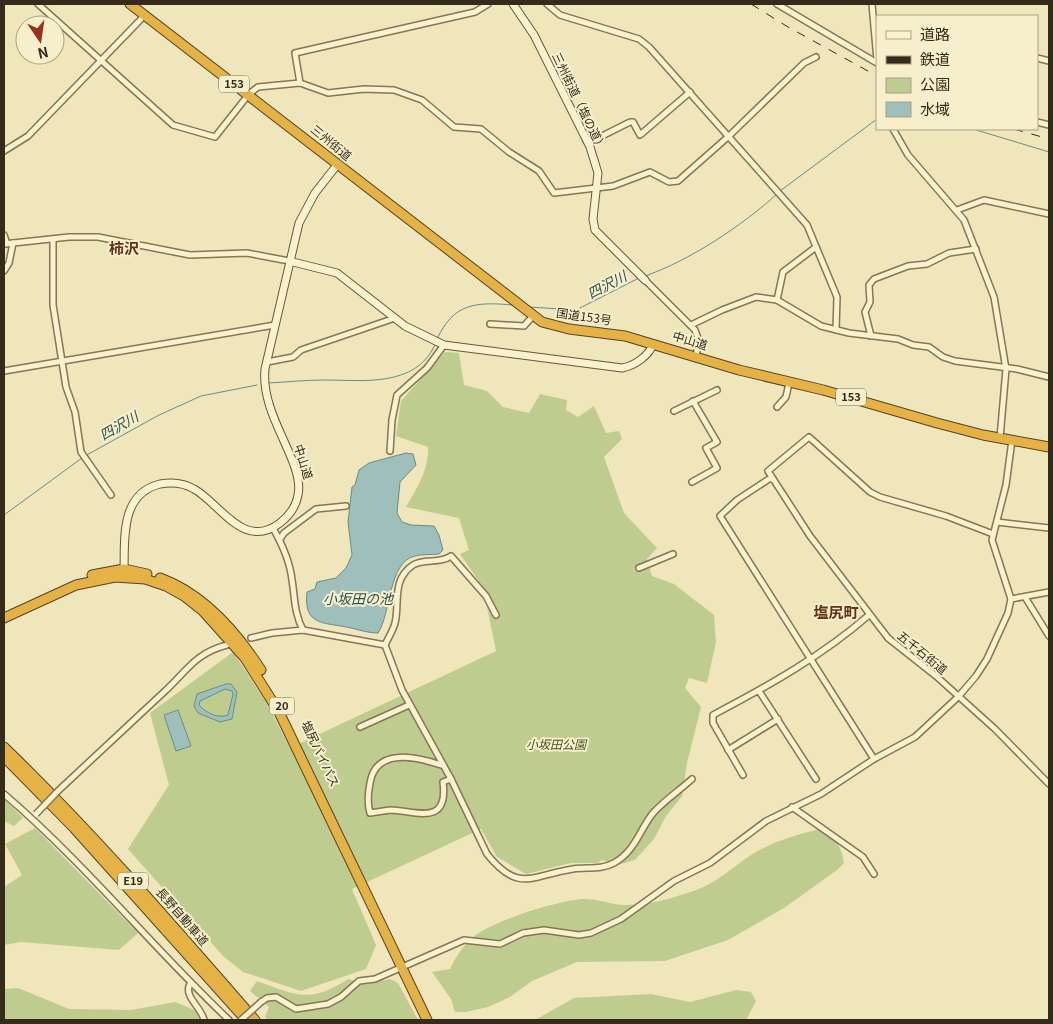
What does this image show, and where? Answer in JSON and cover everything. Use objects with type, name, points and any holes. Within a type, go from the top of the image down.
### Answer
[{"type":"highway","name":"三州街道","points":[[130,4],[517,303]]},
{"type":"highway","name":"国道153号","points":[[517,303],[531,314],[558,328],[625,336],[653,344]]},
{"type":"highway","name":"中山道","points":[[653,344],[789,383],[824,390],[937,423],[1049,447]]},
{"type":"highway","name":"20","points":[[4,618],[80,579],[94,574],[124,573]]},
{"type":"highway","name":"塩尻バイパス","points":[[124,573],[154,576],[187,590],[216,614],[250,653],[295,730],[366,881],[373,904],[427,1020]]},
{"type":"highway","name":"長野自動車道","points":[[4,747],[133,881],[255,1020]]},
{"type":"highway","name":"長野自動車道","points":[[4,757],[74,828],[246,1020]]},
{"type":"street","points":[[38,4],[173,125],[215,137],[248,94],[258,87],[300,83],[328,93],[394,90],[422,100],[454,128],[481,129],[508,152],[539,171],[554,192],[596,188],[627,182],[650,172],[669,182],[678,181],[729,136],[804,63],[816,57]]},
{"type":"street","points":[[300,83],[295,53],[474,12],[488,4]]},
{"type":"street","name":"三州街道（塩の道）","points":[[513,4],[534,35],[586,140],[597,168],[593,219],[595,230],[691,325]]},
{"type":"street","points":[[547,4],[560,15],[639,38],[690,92],[807,225],[837,296],[836,330]]},
{"type":"street","points":[[777,4],[876,61]]},
{"type":"street","points":[[872,4],[876,44]]},
{"type":"street","points":[[4,152],[28,136],[145,16]]},
{"type":"street","points":[[586,140],[596,138],[630,122],[633,122],[640,135],[690,92]]},
{"type":"street","points":[[894,130],[908,155],[964,220],[994,297],[1006,369],[1000,438]]},
{"type":"street","points":[[289,261],[302,217],[315,193],[338,165]]},
{"type":"street","points":[[957,210],[984,200],[1049,214]]},
{"type":"street","points":[[4,234],[8,244],[9,263],[4,271]]},
{"type":"street","name":"中山道","points":[[8,244],[98,237],[190,255],[247,253],[289,261],[337,273],[395,318],[417,333],[439,343],[622,368],[632,366],[645,356],[653,344]]},
{"type":"street","points":[[53,239],[53,305],[66,387],[75,412],[84,457],[111,495]]},
{"type":"street","points":[[777,300],[783,272],[816,246]]},
{"type":"street","points":[[871,336],[865,312],[870,302],[869,285],[874,279],[908,266],[927,264],[949,253],[976,249]]},
{"type":"street","name":"中山道","points":[[273,528],[284,520],[294,508],[299,486],[293,466],[266,400],[264,382],[266,362],[289,261]]},
{"type":"street","points":[[696,356],[698,341],[691,325],[756,296],[777,300],[821,326],[929,347],[943,357],[955,362],[1049,377]]},
{"type":"street","points":[[490,324],[524,326],[531,314]]},
{"type":"street","points":[[266,362],[293,357],[301,350],[395,318]]},
{"type":"street","points":[[4,371],[275,325]]},
{"type":"street","points":[[390,451],[396,395],[427,368],[439,343]]},
{"type":"street","points":[[777,407],[786,397],[789,383]]},
{"type":"street","points":[[674,411],[717,390]]},
{"type":"street","points":[[692,482],[716,468],[706,448],[717,442],[693,401]]},
{"type":"street","name":"五千石街道","points":[[993,534],[946,516],[880,497],[870,492],[809,436],[768,471],[810,536],[890,640],[995,728],[1049,784]]},
{"type":"street","points":[[241,1020],[261,1002],[272,997],[296,1009],[317,1007],[341,997],[359,982],[375,979],[464,940],[500,944],[523,933],[544,930],[579,935],[591,933],[621,919],[674,881],[710,863],[754,828],[792,807],[821,794],[874,759],[915,736],[958,697],[987,659],[1008,613],[1011,599],[994,550],[993,534],[1008,478],[1012,440]]},
{"type":"street","points":[[772,479],[769,479],[737,500],[720,516],[874,759]]},
{"type":"street","points":[[124,573],[125,531],[128,514],[141,494],[157,485],[175,483],[194,489],[226,518],[242,527],[258,530],[273,528],[285,551],[292,579],[294,608],[303,630]]},
{"type":"street","points":[[280,539],[284,533],[316,510],[346,506]]},
{"type":"street","points":[[997,522],[1049,528]]},
{"type":"street","points":[[639,568],[673,554]]},
{"type":"street","points":[[496,616],[486,596],[451,556],[438,562],[417,564],[407,570],[398,587],[395,601],[395,622],[385,645],[409,705],[451,779],[487,854],[495,864],[509,875],[529,880],[572,869],[600,868],[615,863],[640,837],[654,813],[692,779]]},
{"type":"street","points":[[1011,599],[1049,592]]},
{"type":"street","points":[[1025,597],[1049,636]]},
{"type":"street","points":[[743,775],[728,750],[713,719],[713,715],[759,691],[809,659],[846,635],[869,615]]},
{"type":"street","points":[[251,638],[272,632],[303,630],[385,645]]},
{"type":"street","points":[[33,816],[165,691],[185,668],[213,648],[227,645]]},
{"type":"street","points":[[759,691],[816,779]]},
{"type":"street","points":[[360,727],[409,705]]},
{"type":"street","points":[[705,718],[713,719]]},
{"type":"street","points":[[728,750],[778,719]]},
{"type":"street","points":[[441,764],[412,756],[386,760],[378,766],[371,776],[368,791],[370,813],[389,810],[420,815],[430,814],[438,808],[443,798],[443,782],[451,779]]},
{"type":"street","points":[[4,794],[33,816],[68,851],[190,984],[229,1020]]},
{"type":"street","points":[[792,807],[863,857],[874,874]]},
{"type":"street","points":[[190,984],[189,995],[202,1010],[204,1020]]},
{"type":"green space","name":"小坂田公園","points":[[445,352],[459,353],[464,385],[487,391],[503,407],[529,413],[540,394],[567,400],[566,410],[578,417],[594,406],[606,433],[619,431],[622,439],[604,457],[624,513],[657,548],[647,559],[652,576],[674,584],[714,615],[716,642],[707,683],[689,678],[685,688],[701,707],[687,763],[682,796],[666,816],[654,839],[635,860],[617,865],[602,860],[598,863],[571,863],[526,874],[497,857],[481,829],[352,889],[376,945],[366,969],[301,991],[243,972],[223,956],[128,849],[169,785],[150,713],[233,652],[268,705],[290,748],[496,651],[483,587],[460,554],[469,550],[459,518],[406,507],[418,486],[427,463],[428,447],[396,436],[401,401]]},
{"type":"green space","points":[[4,799],[23,818],[14,826],[4,821]]},
{"type":"green space","points":[[35,828],[138,933],[119,950],[21,942],[4,945],[4,887],[22,875],[5,844]]},
{"type":"green space","points":[[821,829],[837,843],[844,863],[784,908],[728,940],[665,961],[577,962],[532,981],[510,997],[488,1007],[466,1012],[455,1012],[451,999],[432,972],[450,969],[460,952],[472,938],[493,925],[509,919],[543,907],[574,900],[590,899],[632,905],[667,899],[709,884],[767,846]]},
{"type":"green space","points":[[348,979],[364,984],[390,979],[398,983],[418,1020],[268,1020],[265,1017],[269,1007],[250,991],[257,981],[293,993],[313,994],[335,987]]},
{"type":"green space","points":[[18,988],[69,1009],[131,1010],[175,1002],[197,1011],[199,1020],[4,1020],[4,989]]},
{"type":"green space","points":[[736,990],[751,992],[756,1001],[746,1020],[535,1020],[574,998],[651,994],[690,1002]]},
{"type":"water","name":"小坂田の池","points":[[406,453],[413,454],[416,465],[400,482],[397,513],[402,522],[411,525],[434,526],[439,535],[443,550],[439,554],[415,556],[406,560],[395,578],[378,633],[318,621],[309,612],[307,592],[315,589],[317,582],[336,578],[346,568],[352,555],[348,522],[352,487],[355,485],[359,470],[369,463]]},
{"type":"water","points":[[231,684],[237,692],[232,719],[220,722],[198,713],[194,706],[197,694]],"holes":[[[225,689],[232,691],[228,715],[212,714],[199,705],[200,701]]]},
{"type":"water","points":[[178,710],[191,746],[176,751],[164,715]]},
{"type":"waterway","name":"四沢川","points":[[780,191],[876,120]]},
{"type":"waterway","name":"四沢川","points":[[976,130],[1049,152]]},
{"type":"waterway","name":"四沢川","points":[[645,276],[679,261],[715,241],[748,218],[777,194]]},
{"type":"waterway","name":"四沢川","points":[[529,307],[576,310],[639,278]]},
{"type":"waterway","name":"四沢川","points":[[437,339],[451,318],[459,311],[478,305],[513,305]]},
{"type":"waterway","name":"四沢川","points":[[269,383],[310,380],[387,379],[415,369],[426,359],[435,345]]},
{"type":"waterway","name":"四沢川","points":[[85,456],[159,415],[201,396],[257,385]]},
{"type":"waterway","name":"四沢川","points":[[4,515],[82,458]]},
{"type":"railway","points":[[751,4],[788,27],[876,75]]},
{"type":"railway","points":[[1018,130],[1049,139]]},
{"type":"district","name":"柿沢","points":[[124,249]]},
{"type":"district","name":"塩尻町","points":[[836,613]]}]
